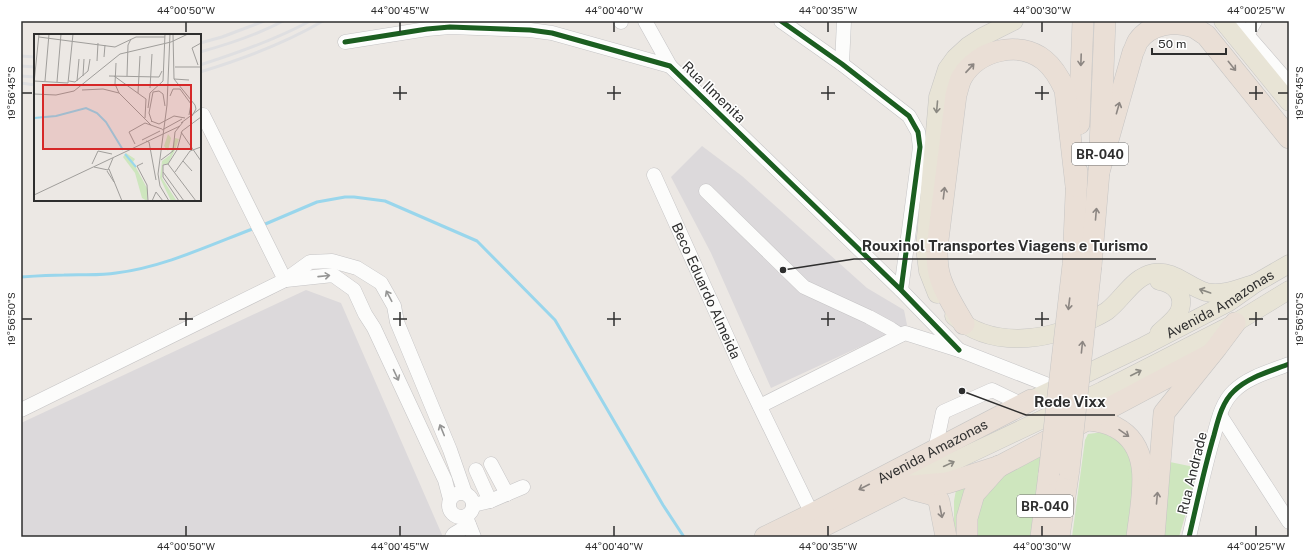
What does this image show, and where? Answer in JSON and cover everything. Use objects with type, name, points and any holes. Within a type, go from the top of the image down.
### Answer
[{"type":"highway","name":"BR-040","points":[[1059,537],[1068,477],[1082,266],[1076,186],[1083,21]]},
{"type":"highway","points":[[1104,31],[1117,21]]},
{"type":"highway","points":[[1099,172],[1133,52],[1138,40],[1157,26],[1180,24],[1193,27],[1206,35],[1289,138]]},
{"type":"highway","name":"BR-040","points":[[1041,537],[1049,474],[1082,266],[1099,172],[1104,31]]},
{"type":"highway","points":[[964,324],[947,294],[942,281],[938,268],[937,248],[956,95],[961,79],[977,60],[997,51],[1011,49],[1025,51],[1044,60],[1060,78],[1065,90],[1076,186]]},
{"type":"highway","points":[[1154,537],[1164,413],[1235,323]]},
{"type":"highway","points":[[901,487],[947,483],[1000,466],[1211,354]]},
{"type":"highway","name":"Avenida Amazonas","points":[[765,537],[1027,402]]},
{"type":"highway","points":[[1088,420],[1103,422],[1115,426],[1130,437],[1141,456],[1144,479],[1137,537]]},
{"type":"highway","points":[[967,537],[967,518],[974,494],[1000,466]]},
{"type":"highway","points":[[1065,537],[1068,477]]},
{"type":"highway","points":[[901,487],[934,495],[939,501],[946,537]]},
{"type":"highway","name":"Avenida Amazonas","points":[[802,537],[901,487]]},
{"type":"main road","points":[[1014,21],[982,37],[968,46],[955,58],[947,69],[938,97],[926,235],[926,259],[928,271],[938,296],[949,312],[964,324],[990,335],[1014,339],[1025,339],[1075,327],[1106,312],[1136,282],[1147,274],[1154,272],[1162,272],[1176,277],[1204,292],[1212,293],[1228,292],[1256,283]]},
{"type":"main road","points":[[1222,21],[1289,102]]},
{"type":"main road","name":"Avenida Amazonas","points":[[1027,402],[1144,346],[1229,302],[1256,283],[1289,264]]},
{"type":"main road","points":[[1136,282],[1166,282],[1174,287],[1179,294],[1180,301],[1178,313],[1174,319],[1144,346]]},
{"type":"main road","name":"Avenida Amazonas","points":[[901,487],[1074,405],[1235,323],[1288,292]]},
{"type":"street","points":[[427,25],[441,21]]},
{"type":"street","points":[[645,21],[670,66]]},
{"type":"street","points":[[781,21],[842,64],[909,116],[918,132],[920,147],[901,290]]},
{"type":"street","points":[[842,64],[844,21]]},
{"type":"street","points":[[1235,21],[1289,83]]},
{"type":"street","points":[[1248,35],[1255,21]]},
{"type":"street","name":"Rua Ilmenita","points":[[345,42],[427,25],[530,30],[552,33],[670,66],[901,290],[959,350]]},
{"type":"street","points":[[203,115],[285,280]]},
{"type":"street","name":"Beco Eduardo Almeida","points":[[654,175],[743,372],[812,514]]},
{"type":"street","points":[[706,191],[804,287],[869,317],[900,335]]},
{"type":"street","points":[[21,410],[285,280],[310,262],[332,261],[357,268],[381,283],[394,306],[398,322],[450,450],[465,493]]},
{"type":"street","points":[[285,280],[333,275],[354,290],[365,314],[374,328],[445,480],[450,499],[450,509],[453,514],[458,516],[469,526]]},
{"type":"street","points":[[760,406],[905,333],[959,350],[1056,388]]},
{"type":"street","name":"Rua Andrade","points":[[1189,537],[1206,460],[1220,414],[1228,398],[1241,385],[1289,364]]},
{"type":"street","points":[[935,450],[943,412],[992,390],[1027,402],[1035,392],[1034,386],[1027,376]]},
{"type":"street","points":[[1220,414],[1289,522]]},
{"type":"street","points":[[435,459],[450,450]]},
{"type":"street","points":[[491,464],[506,494]]},
{"type":"street","points":[[476,470],[490,500]]},
{"type":"street","points":[[473,505],[523,487]]},
{"type":"street","points":[[450,499],[454,494],[459,492],[465,493],[473,500],[472,511],[468,515],[469,526]]},
{"type":"street","points":[[452,537],[454,534],[469,526]]},
{"type":"shaded area","points":[[702,146],[742,176],[867,288],[904,310],[907,325],[771,388],[711,253],[671,177]]},
{"type":"shaded area","points":[[306,290],[341,303],[443,537],[21,537],[21,423]]},
{"type":"green space","points":[[1103,432],[1121,442],[1134,465],[1130,537],[1072,537],[1085,440],[1088,434]]},
{"type":"green space","points":[[1043,453],[1033,537],[975,537],[977,505],[999,476]]},
{"type":"green space","points":[[1170,462],[1199,468],[1179,537],[1161,537]]},
{"type":"green space","points":[[975,481],[961,537],[954,537],[954,501],[956,490]]},
{"type":"waterway","points":[[263,225],[317,202],[345,197],[354,197],[385,201],[477,241],[555,320],[663,505],[684,537]]},
{"type":"waterway","points":[[21,277],[103,274],[134,270],[187,255],[255,228]]},
{"type":"railway","points":[[201,43],[222,37],[264,21]]},
{"type":"railway","points":[[201,52],[243,39],[283,21]]},
{"type":"railway","points":[[201,65],[256,46],[310,21]]},
{"type":"railway","points":[[201,72],[263,50],[293,37],[323,21]]},
{"type":"railway","points":[[21,56],[34,57]]},
{"type":"railway","points":[[21,66],[34,67]]},
{"type":"railway","points":[[21,76],[34,77]]},
{"type":"railway","points":[[21,83],[34,85]]},
{"type":"cycle path","points":[[781,21],[842,64],[909,116],[918,132],[920,147],[901,290]]},
{"type":"cycle path","points":[[345,42],[427,29],[450,27],[530,30],[552,33],[670,66],[901,290],[959,350]]},
{"type":"cycle path","points":[[1189,537],[1210,448],[1219,417],[1226,400],[1234,391],[1246,382],[1289,364]]},
{"type":"place","name":"Rouxinol Transportes Viagens e Turismo","points":[[783,270]]},
{"type":"place","name":"Rede Vixx","points":[[962,391]]}]
